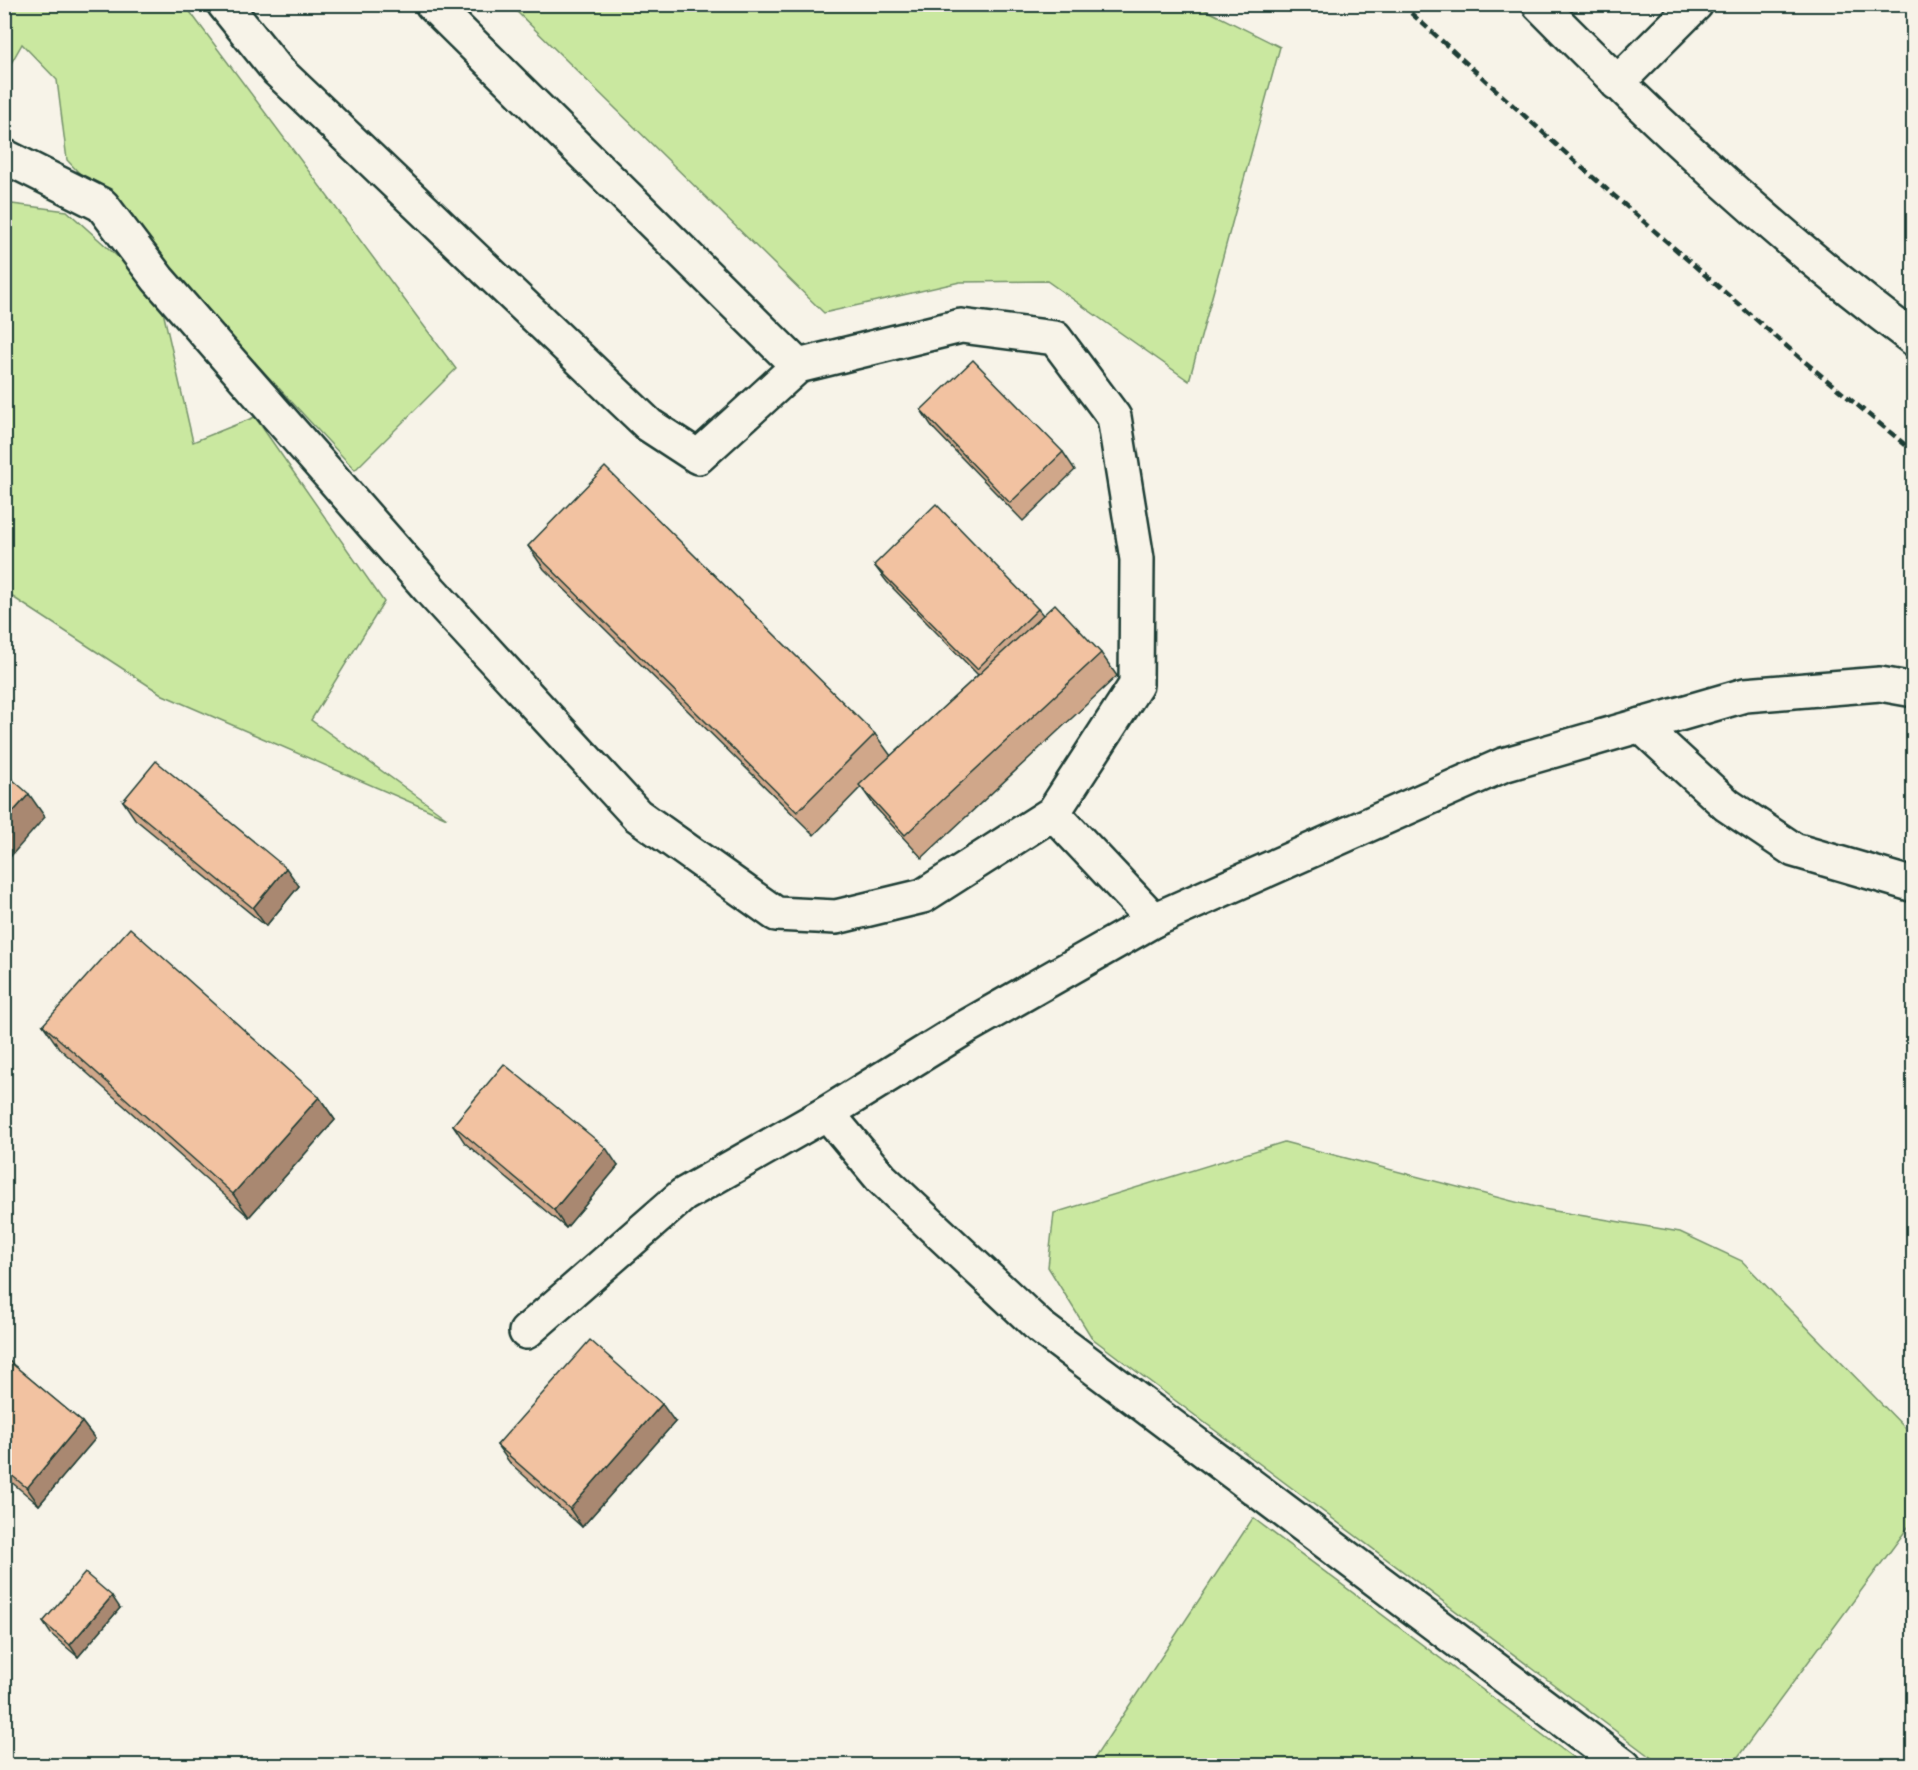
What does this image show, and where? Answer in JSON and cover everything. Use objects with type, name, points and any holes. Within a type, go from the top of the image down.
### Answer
[{"type":"street","points":[[4,156],[102,205],[158,279],[431,591],[637,815],[777,914],[836,917],[923,896],[1053,813],[1136,685],[1137,559],[1114,417],[1055,338],[961,326],[798,366],[698,457],[649,425],[278,71],[224,4]]},
{"type":"street","points":[[432,4],[798,366]]},
{"type":"street","points":[[1539,4],[1617,83],[1746,201],[1861,299],[1914,339]]},
{"type":"street","points":[[1617,83],[1696,4]]},
{"type":"street","points":[[526,1332],[683,1195],[827,1113],[966,1027],[1154,920],[1503,765],[1745,695],[1880,684],[1914,690]]},
{"type":"street","points":[[1640,725],[1727,805],[1794,850],[1914,885]]},
{"type":"street","points":[[1053,813],[1154,920]]},
{"type":"street","points":[[827,1113],[881,1178],[1040,1327],[1624,1766]]},
{"type":"green space","points":[[5,5],[185,5],[456,369],[355,470],[67,160],[57,80],[22,44],[5,74]]},
{"type":"green space","points":[[510,5],[1196,5],[1280,47],[1189,381],[1047,281],[960,282],[824,313]]},
{"type":"green space","points":[[4,203],[67,211],[159,294],[193,442],[255,417],[384,602],[311,720],[447,818],[163,695],[5,592]]},
{"type":"green space","points":[[1284,1142],[1543,1209],[1680,1232],[1742,1261],[1910,1433],[1909,1526],[1732,1765],[1661,1765],[1092,1338],[1048,1267],[1054,1213]]},
{"type":"green space","points":[[1253,1518],[1583,1765],[1090,1765]]},
{"type":"building","points":[[973,360],[1063,452],[1010,503],[921,410]]},
{"type":"building","points":[[605,467],[875,734],[797,812],[528,546]]},
{"type":"building","points":[[936,504],[1038,609],[977,669],[874,565]]},
{"type":"building","points":[[1055,604],[1101,653],[905,835],[859,785]]},
{"type":"building","points":[[156,761],[286,868],[253,908],[123,801]]},
{"type":"building","points":[[4,772],[29,794],[4,822]]},
{"type":"building","points":[[130,928],[319,1097],[233,1194],[43,1025]]},
{"type":"building","points":[[504,1064],[606,1148],[554,1210],[453,1125]]},
{"type":"building","points":[[590,1340],[662,1404],[570,1509],[497,1445]]},
{"type":"building","points":[[4,1357],[82,1422],[27,1488],[4,1469]]},
{"type":"building","points":[[85,1573],[112,1596],[70,1645],[43,1622]]},
{"type":"railway","points":[[1401,4],[1579,165],[1799,357],[1914,452]]}]
